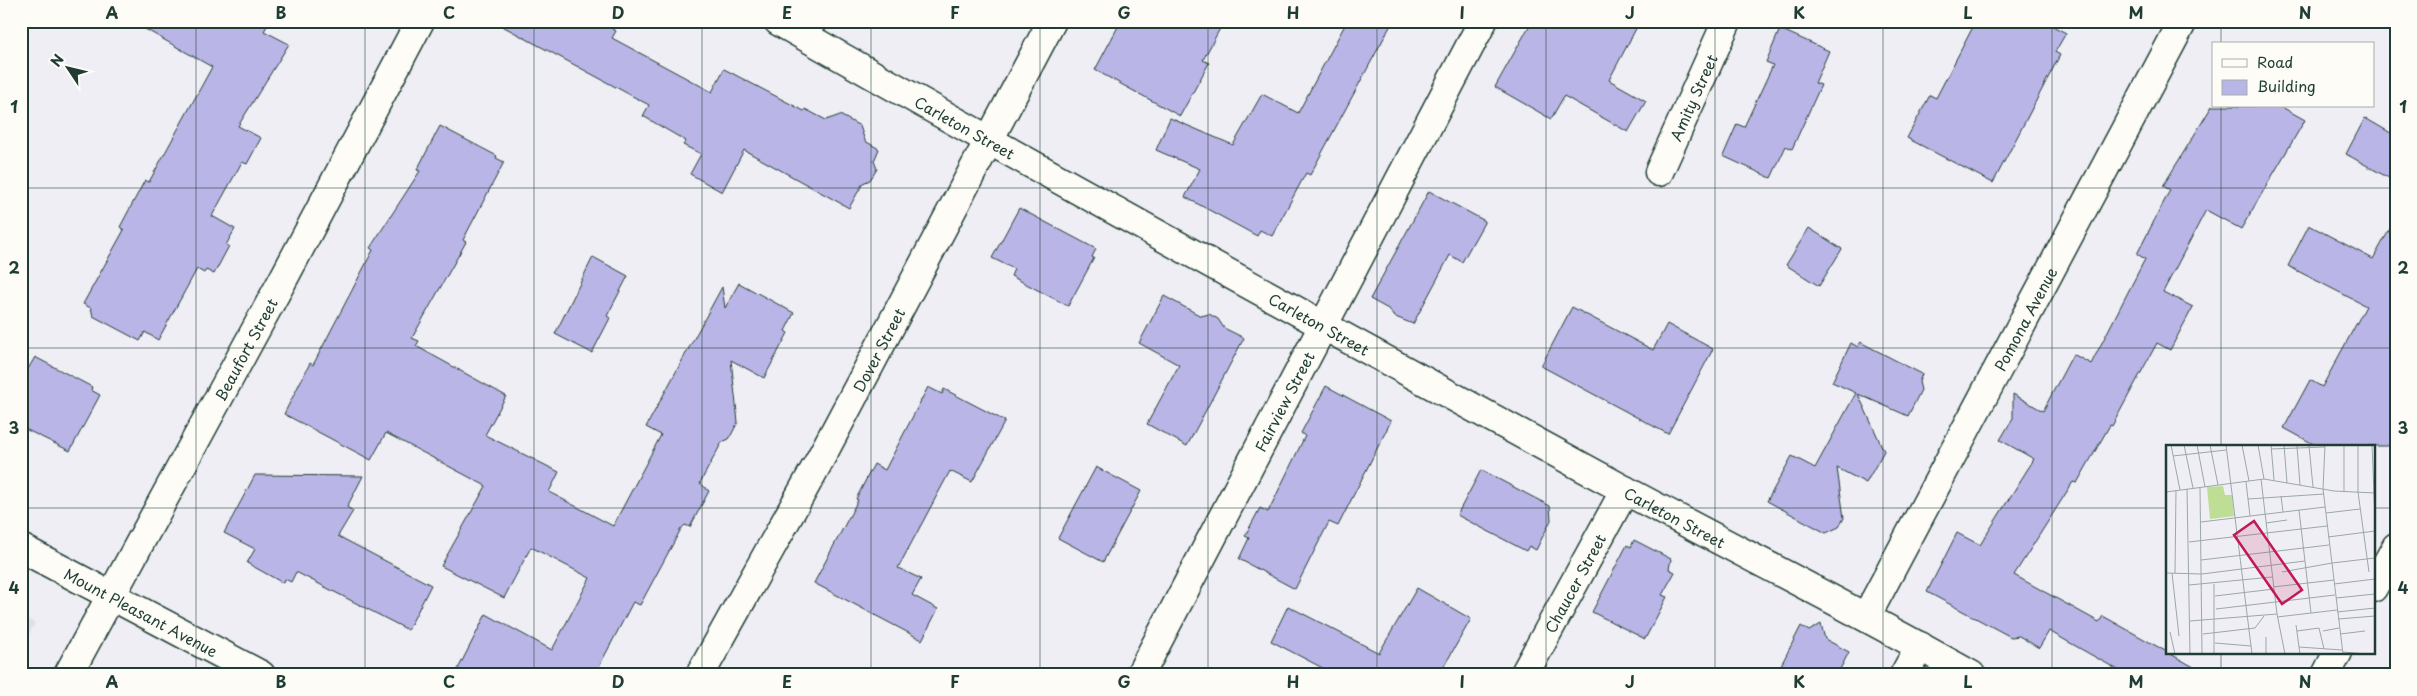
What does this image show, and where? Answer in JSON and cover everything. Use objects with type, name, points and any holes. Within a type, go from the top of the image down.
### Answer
[{"type":"street","name":"Beaufort Street","points":[[68,675],[286,274],[420,21]]},
{"type":"street","name":"Carleton Street","points":[[778,21],[988,141],[1323,325],[1625,490],[1920,646]]},
{"type":"street","name":"Dover Street","points":[[700,675],[817,465],[1052,21]]},
{"type":"street","name":"Fairview Street","points":[[1140,675],[1483,21]]},
{"type":"street","name":"Amity Street","points":[[1659,172],[1727,21]]},
{"type":"street","name":"Pomona Avenue","points":[[1866,617],[2183,21]]},
{"type":"street","name":"Chaucer Street","points":[[1524,675],[1625,490]]},
{"type":"street","points":[[2374,586],[2396,546]]},
{"type":"street","name":"Mount Pleasant Avenue","points":[[21,548],[261,675]]},
{"type":"street","points":[[1904,675],[1920,646],[1971,675]]},
{"type":"street","points":[[2326,675],[2337,654]]},
{"type":"shaded area","points":[[21,616],[35,623],[21,648]]},
{"type":"building","points":[[131,21],[270,21],[264,31],[289,44],[238,126],[261,138],[247,164],[242,162],[212,216],[235,229],[226,245],[229,246],[214,274],[206,270],[204,273],[197,269],[158,340],[145,332],[140,341],[93,316],[91,308],[83,304],[124,230],[120,227],[145,180],[149,182],[212,67]]},
{"type":"building","points":[[493,21],[599,21],[616,31],[612,38],[712,92],[724,69],[804,111],[805,109],[826,120],[840,115],[860,126],[865,141],[879,149],[874,161],[877,169],[870,180],[863,183],[849,208],[744,150],[722,192],[690,174],[701,154],[683,145],[686,141],[643,116],[649,105]]},
{"type":"building","points":[[1121,21],[1224,21],[1203,60],[1209,63],[1180,116],[1095,70]]},
{"type":"building","points":[[1347,21],[1393,21],[1310,175],[1306,173],[1272,236],[1260,230],[1257,236],[1185,197],[1200,169],[1156,150],[1170,118],[1233,145],[1262,94],[1298,113]]},
{"type":"building","points":[[1532,21],[1640,21],[1609,80],[1646,101],[1628,132],[1564,96],[1551,119],[1495,87]]},
{"type":"building","points":[[1976,21],[2043,21],[2066,33],[2055,52],[2060,55],[1993,183],[1907,138],[1930,95],[1936,98]]},
{"type":"building","points":[[1780,29],[1829,51],[1815,83],[1821,85],[1792,149],[1786,146],[1771,178],[1723,156],[1737,124],[1744,127],[1773,65],[1766,62]]},
{"type":"building","points":[[2212,106],[2212,108],[2284,108],[2305,120],[2241,229],[2206,210],[2163,292],[2193,307],[2170,350],[2157,343],[2112,426],[2110,425],[2077,483],[2073,482],[2014,575],[2099,622],[2103,616],[2166,651],[2166,654],[2171,654],[2208,675],[2127,675],[2049,631],[2039,648],[2019,636],[2011,637],[1927,592],[1957,533],[1980,545],[2034,459],[2000,440],[2013,418],[2013,394],[2043,411],[2073,354],[2091,364],[2145,259],[2137,254],[2170,190],[2163,186]]},
{"type":"building","points":[[2365,118],[2396,136],[2396,182],[2346,154]]},
{"type":"building","points":[[440,126],[497,156],[496,158],[504,162],[463,240],[466,242],[412,338],[419,341],[416,346],[506,396],[485,435],[559,472],[549,492],[613,526],[661,435],[646,427],[722,287],[725,308],[739,283],[794,313],[785,331],[788,333],[764,378],[731,360],[738,422],[729,439],[722,442],[700,483],[709,491],[690,527],[685,525],[681,529],[640,605],[633,602],[595,674],[597,675],[455,675],[486,614],[552,650],[590,578],[531,547],[504,598],[441,566],[486,486],[386,433],[371,460],[284,414],[310,363],[313,365],[373,250],[370,248],[420,171],[417,170]]},
{"type":"building","points":[[1429,191],[1485,221],[1462,262],[1450,255],[1413,324],[1393,316],[1390,310],[1370,299]]},
{"type":"building","points":[[1019,208],[1096,249],[1092,257],[1094,258],[1068,306],[1011,276],[1014,269],[992,258]]},
{"type":"building","points":[[2396,218],[2396,432],[2388,446],[2315,445],[2284,428],[2310,380],[2322,387],[2366,306],[2288,266],[2309,225],[2373,259]]},
{"type":"building","points":[[1809,228],[1842,249],[1819,286],[1786,265]]},
{"type":"building","points":[[593,257],[628,276],[607,316],[610,318],[592,353],[555,334]]},
{"type":"building","points":[[1164,296],[1201,316],[1209,314],[1218,319],[1224,328],[1244,338],[1187,446],[1147,424],[1179,365],[1139,343]]},
{"type":"building","points":[[1572,307],[1653,350],[1667,324],[1713,349],[1668,434],[1541,366]]},
{"type":"building","points":[[1860,342],[1922,374],[1919,382],[1921,390],[1908,416],[1858,394],[1884,451],[1866,483],[1837,468],[1844,518],[1839,527],[1826,533],[1767,501],[1792,456],[1815,468],[1856,393],[1832,382],[1851,343],[1858,347]]},
{"type":"building","points":[[35,357],[92,387],[91,390],[100,395],[70,451],[21,427],[21,381]]},
{"type":"building","points":[[1326,386],[1391,421],[1338,526],[1329,522],[1295,589],[1239,559],[1249,538],[1245,536],[1260,508],[1268,512],[1305,436],[1301,433]]},
{"type":"building","points":[[928,387],[942,394],[944,389],[1005,421],[972,482],[950,471],[898,568],[921,579],[912,595],[938,609],[922,640],[814,583],[858,500],[856,499],[874,464],[885,470]]},
{"type":"building","points":[[1096,467],[1141,491],[1103,562],[1058,538]]},
{"type":"building","points":[[1481,470],[1550,506],[1551,520],[1536,550],[1529,546],[1526,551],[1457,515]]},
{"type":"building","points":[[255,475],[363,476],[347,507],[353,511],[338,536],[431,585],[408,630],[296,572],[291,582],[285,579],[283,583],[247,563],[255,549],[224,533]]},
{"type":"building","points":[[1634,540],[1671,559],[1669,569],[1675,572],[1662,595],[1667,597],[1645,639],[1592,612],[1627,545],[1631,547]]},
{"type":"building","points":[[1417,588],[1471,619],[1439,675],[1336,675],[1271,641],[1288,606],[1379,653]]},
{"type":"building","points":[[1821,624],[1825,639],[1849,652],[1837,675],[1776,675],[1801,626],[1809,631]]}]
